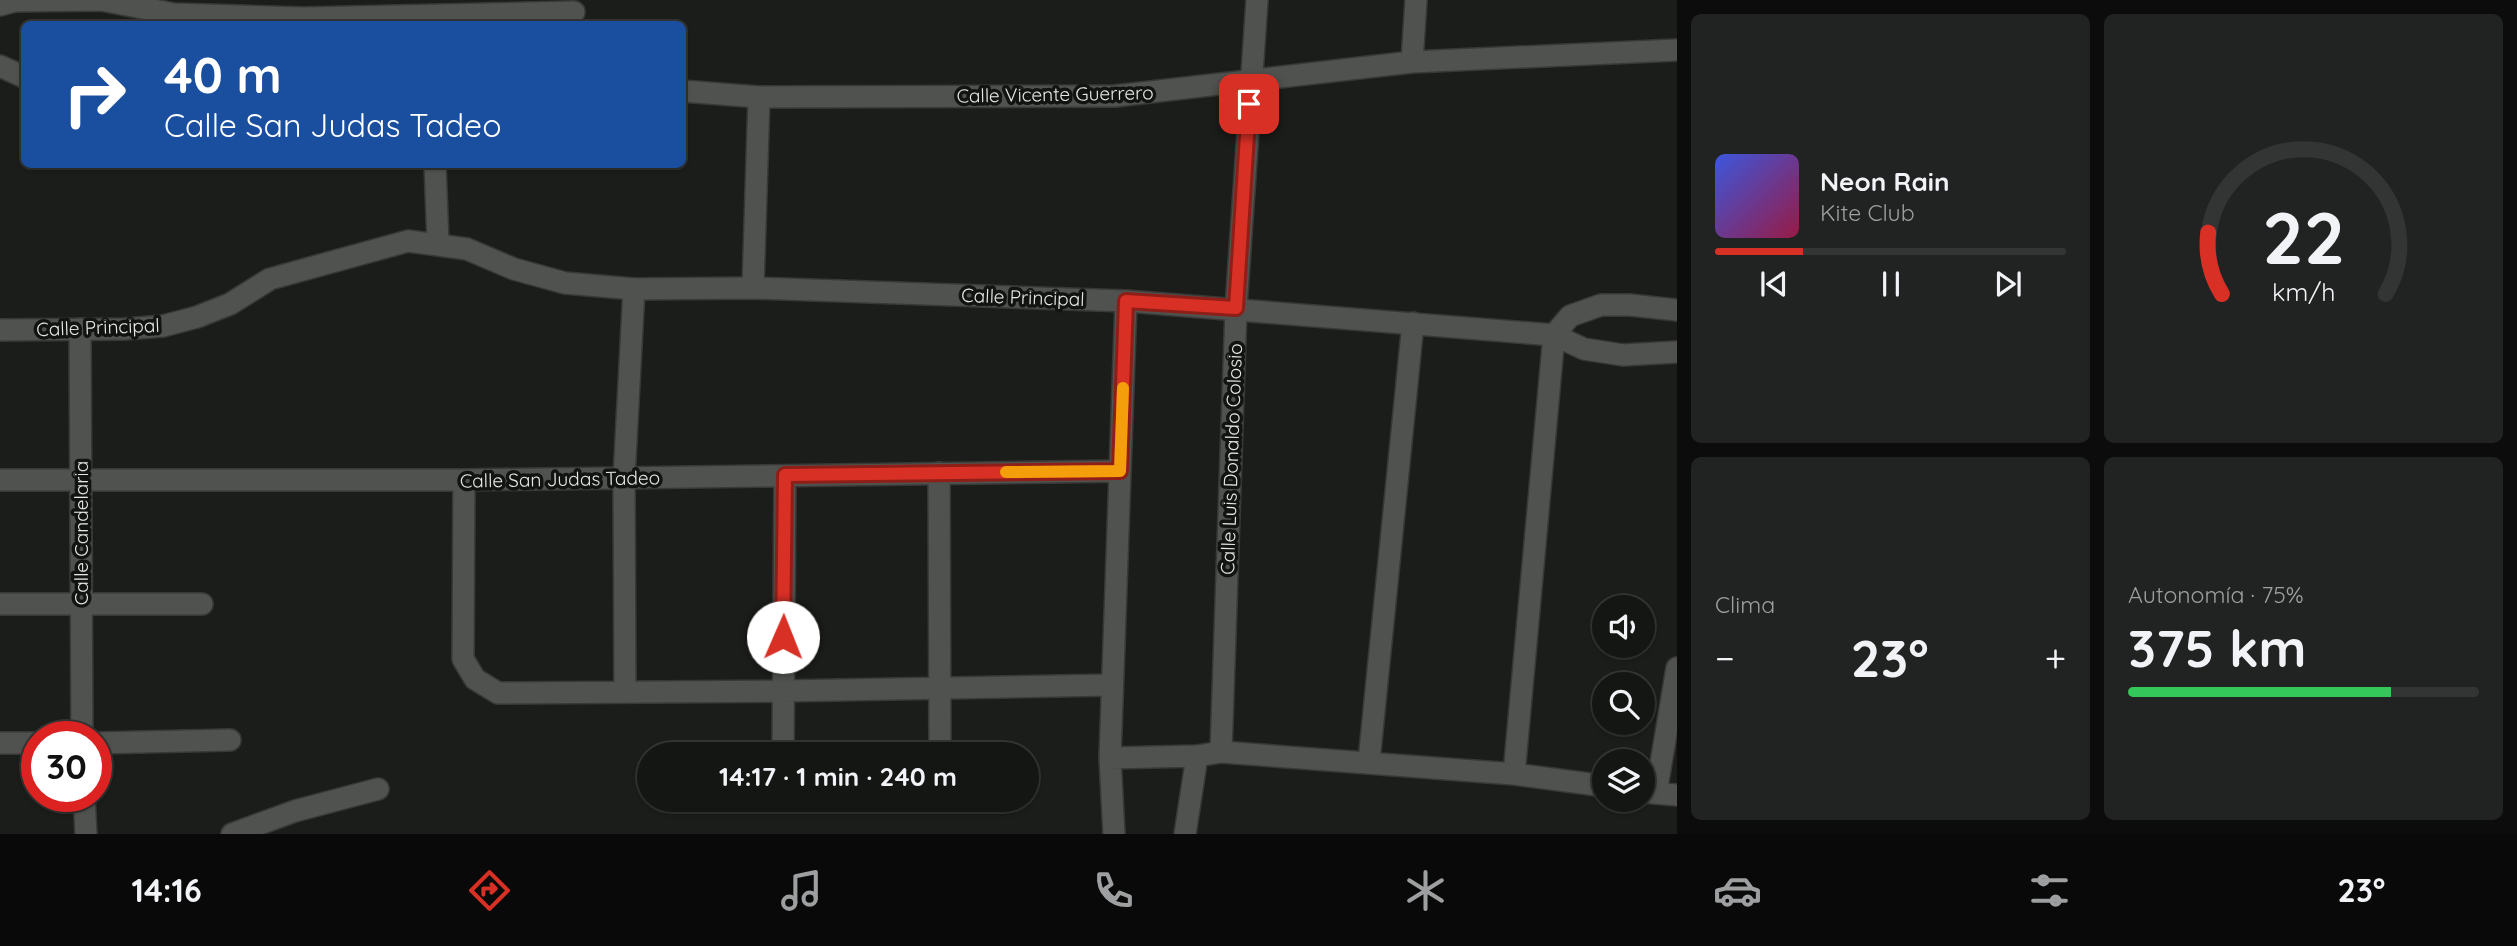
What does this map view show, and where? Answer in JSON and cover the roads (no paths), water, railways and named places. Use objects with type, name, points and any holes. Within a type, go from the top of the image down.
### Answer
[{"type":"street","points":[[0,5],[15,1],[101,0],[174,13],[303,18],[574,12]]},
{"type":"street","name":"Calle Luis Donaldo Colosio","points":[[1221,752],[1236,308],[1257,0]]},
{"type":"street","points":[[1412,62],[1416,0]]},
{"type":"street","name":"Calle Vicente Guerrero","points":[[686,91],[759,97],[1115,96],[1412,62],[1677,50]]},
{"type":"street","points":[[0,66],[21,75]]},
{"type":"street","points":[[753,288],[759,97]]},
{"type":"street","points":[[435,168],[438,243]]},
{"type":"street","name":"Calle Principal","points":[[0,330],[150,327],[197,317],[230,304],[270,279],[408,241],[467,249],[514,269],[565,284],[634,289],[753,288],[1126,301],[1554,335],[1584,349],[1623,355],[1677,352]]},
{"type":"street","points":[[625,692],[624,478],[634,289]]},
{"type":"street","points":[[1114,834],[1110,758],[1126,301]]},
{"type":"street","points":[[1514,774],[1554,335],[1570,316],[1601,304],[1677,310]]},
{"type":"street","points":[[1369,761],[1413,323]]},
{"type":"street","name":"Calle Candelaria","points":[[80,330],[82,721]]},
{"type":"street","name":"Calle San Judas Tadeo","points":[[0,480],[464,480],[1120,471]]},
{"type":"street","points":[[939,473],[940,742]]},
{"type":"street","points":[[783,742],[785,475]]},
{"type":"street","points":[[464,480],[463,659],[475,679],[498,692],[783,691],[1112,685]]},
{"type":"street","points":[[0,604],[202,604]]},
{"type":"street","points":[[1659,793],[1677,667]]},
{"type":"street","points":[[112,743],[230,740]]},
{"type":"street","points":[[0,743],[21,743]]},
{"type":"street","points":[[1110,758],[1197,756],[1221,752],[1369,761],[1514,774],[1592,784]]},
{"type":"street","points":[[1185,834],[1197,756]]},
{"type":"street","points":[[232,834],[295,811],[378,789]]},
{"type":"street","points":[[85,812],[86,834]]}]
